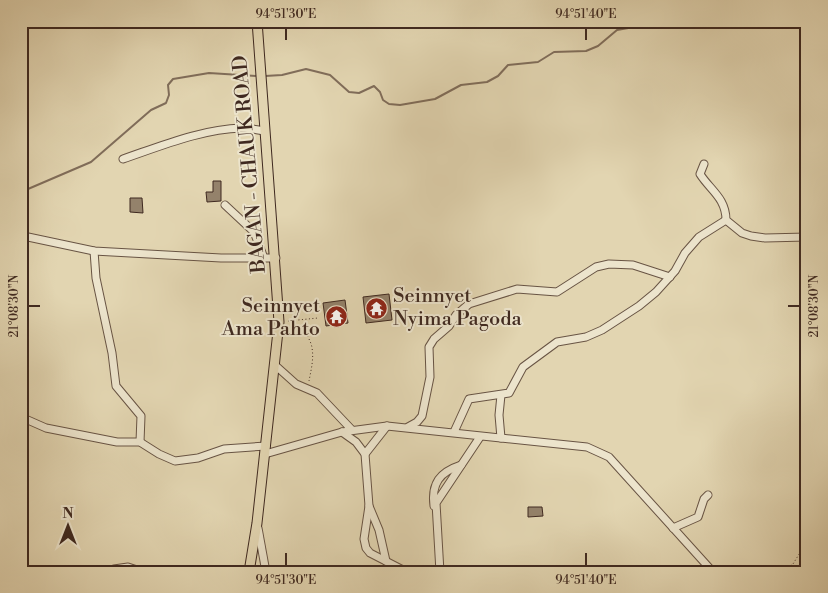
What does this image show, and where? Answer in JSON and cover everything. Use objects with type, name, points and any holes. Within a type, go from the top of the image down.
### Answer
[{"type":"main road","name":"BAGAN - CHAUK ROAD","points":[[249,572],[257,523],[280,322],[257,21]]},
{"type":"street","points":[[801,21],[807,34]]},
{"type":"street","points":[[123,159],[184,139],[226,130],[250,128],[265,131]]},
{"type":"street","points":[[704,164],[700,174],[717,192],[726,213],[726,220]]},
{"type":"street","points":[[225,205],[254,232],[264,258]]},
{"type":"street","points":[[726,220],[742,233],[751,236],[765,238],[807,237]]},
{"type":"street","points":[[454,432],[469,399],[476,396],[501,395],[512,390],[523,366],[557,342],[586,337],[616,322],[656,292],[670,277],[694,242],[726,220]]},
{"type":"street","points":[[28,237],[94,251],[221,258],[276,258]]},
{"type":"street","points":[[94,251],[96,278],[112,353],[116,386],[141,416],[140,442]]},
{"type":"street","points":[[407,427],[417,422],[422,416],[430,377],[429,347],[456,315],[469,304],[517,289],[557,292],[596,268],[609,264],[633,266],[670,277]]},
{"type":"street","points":[[276,366],[296,384],[317,393],[352,430]]},
{"type":"street","points":[[500,438],[499,415],[501,395]]},
{"type":"street","points":[[21,418],[46,428],[117,442],[140,442],[159,454],[175,460],[198,458],[224,450],[266,450],[352,430],[388,426],[587,447],[609,457],[713,572]]},
{"type":"street","points":[[365,454],[388,426]]},
{"type":"street","points":[[342,432],[356,442],[365,454],[369,506],[364,540],[366,548],[370,553],[407,572]]},
{"type":"street","points":[[435,514],[439,497],[480,437]]},
{"type":"street","points":[[440,572],[432,496],[438,477],[447,470],[461,465]]},
{"type":"street","points":[[673,528],[698,517],[704,499],[708,495]]},
{"type":"street","points":[[369,506],[378,530],[386,561]]},
{"type":"street","points":[[257,523],[266,572]]},
{"type":"street","points":[[114,569],[128,567],[143,572]]},
{"type":"path","points":[[280,322],[318,318]]},
{"type":"path","points":[[304,326],[313,359],[307,389]]},
{"type":"path","points":[[782,572],[793,564],[801,551],[803,544],[800,525],[807,498]]},
{"type":"building","points":[[213,181],[221,181],[221,201],[207,202],[206,192],[213,192]]},
{"type":"building","points":[[130,198],[142,198],[143,213],[130,212]]},
{"type":"building","name":"Seinnyet Nyima Pagoda","points":[[389,294],[392,320],[366,323],[363,297]]},
{"type":"building","name":"Seinnyet Ama Pahto","points":[[345,300],[348,323],[326,326],[323,303]]},
{"type":"building","points":[[528,507],[542,507],[543,516],[528,517]]},
{"type":"waterway","points":[[265,76],[282,75],[306,69],[330,75],[349,92],[359,93],[374,86],[380,92],[383,100],[389,104],[400,105],[435,99],[461,85],[487,82],[498,76],[508,65],[538,62],[554,52],[586,51],[598,46],[617,30],[634,27],[649,21]]},
{"type":"waterway","points":[[762,21],[767,25]]},
{"type":"waterway","points":[[21,192],[91,162],[151,110],[166,103],[169,95],[168,85],[173,79],[209,73],[257,76]]},
{"type":"place","name":"Seinnyet Nyima Pagoda","points":[[377,308]]},
{"type":"place","name":"Seinnyet Ama Pahto","points":[[336,317]]}]
